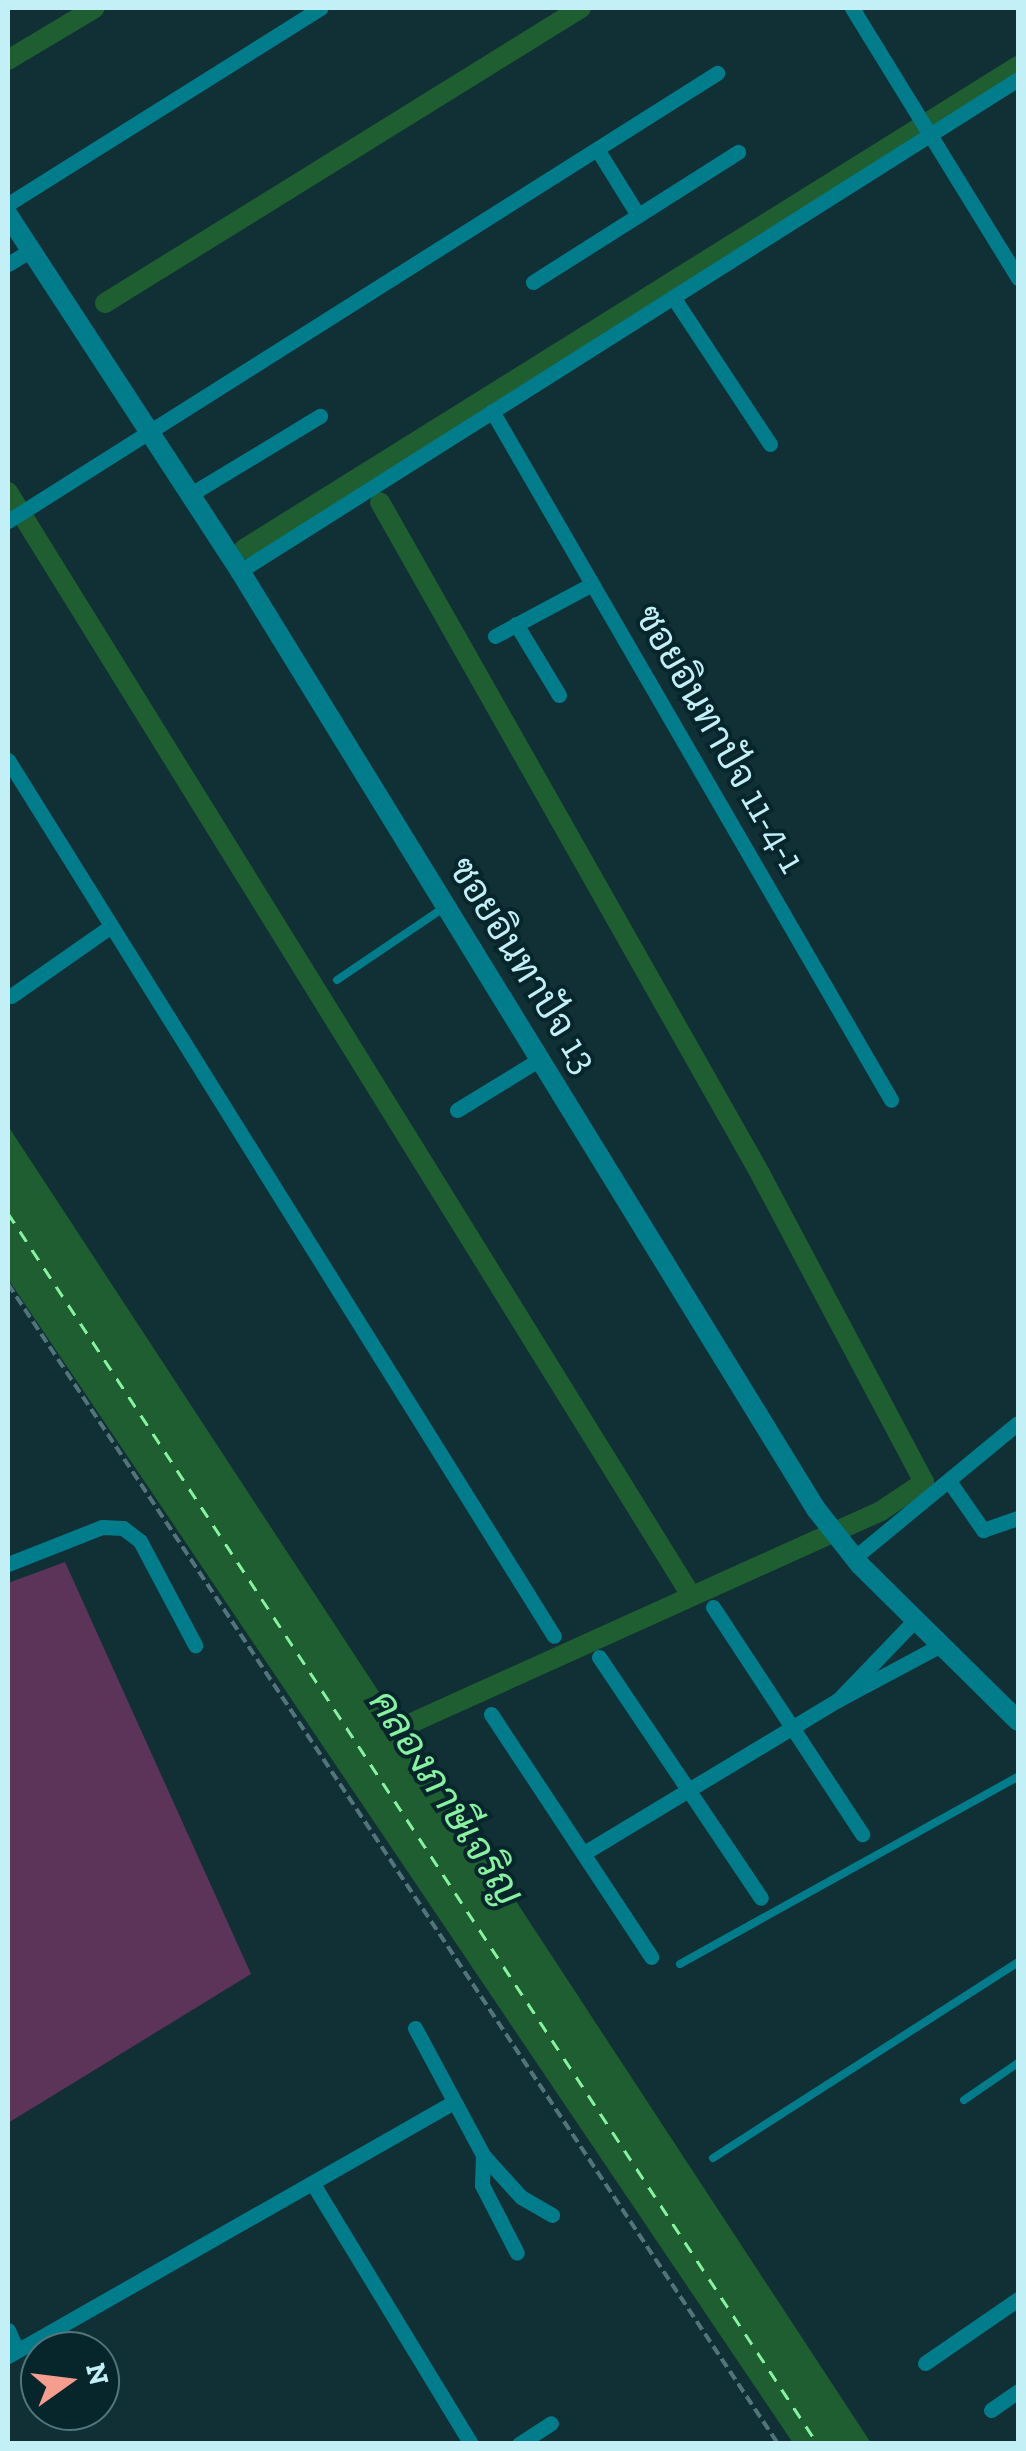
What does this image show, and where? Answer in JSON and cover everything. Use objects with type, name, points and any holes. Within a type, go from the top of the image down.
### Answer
[{"type":"street","points":[[8,204],[321,8]]},
{"type":"street","points":[[852,8],[1014,254],[1018,278]]},
{"type":"street","points":[[8,521],[717,73]]},
{"type":"street","points":[[240,572],[929,129],[1018,79]]},
{"type":"street","points":[[597,149],[638,215]]},
{"type":"street","points":[[532,282],[738,152]]},
{"type":"street","name":"ซอยอินทาปัจ 13","points":[[8,214],[240,572],[829,1526],[848,1551],[1018,1721]]},
{"type":"street","points":[[8,264],[31,250]]},
{"type":"street","points":[[673,297],[770,444]]},
{"type":"street","name":"ซอยอินทาปัจ 11-4-1","points":[[492,412],[891,1100]]},
{"type":"street","points":[[191,494],[320,416]]},
{"type":"street","points":[[494,636],[592,584]]},
{"type":"street","points":[[516,624],[559,695]]},
{"type":"street","points":[[8,760],[554,1636]]},
{"type":"street","points":[[12,996],[110,926]]},
{"type":"street","points":[[457,1110],[540,1059]]},
{"type":"street","points":[[848,1551],[948,1481],[1018,1423]]},
{"type":"street","points":[[948,1481],[982,1530],[1018,1518]]},
{"type":"street","points":[[8,1564],[102,1527],[123,1528],[140,1541],[195,1645]]},
{"type":"street","points":[[713,1606],[862,1834]]},
{"type":"street","points":[[838,1700],[915,1620]]},
{"type":"street","points":[[584,1854],[838,1700],[941,1646]]},
{"type":"street","points":[[599,1656],[760,1898]]},
{"type":"street","points":[[491,1714],[651,1957]]},
{"type":"street","points":[[415,2028],[483,2155],[521,2197],[552,2215]]},
{"type":"street","points":[[8,2330],[12,2353],[452,2103]]},
{"type":"street","points":[[483,2155],[482,2185],[517,2253]]},
{"type":"street","points":[[313,2184],[470,2444]]},
{"type":"street","points":[[924,2363],[1018,2300]]},
{"type":"street","points":[[991,2410],[1018,2391]]},
{"type":"street","points":[[519,2444],[551,2423]]},
{"type":"lane","points":[[337,980],[446,907]]},
{"type":"lane","points":[[680,1964],[1018,1777]]},
{"type":"lane","points":[[713,2158],[1018,1962]]},
{"type":"lane","points":[[964,2100],[1018,2063]]},
{"type":"path","points":[[8,1284],[778,2444]]},
{"type":"shaded area","points":[[65,1562],[251,1974],[8,2123],[8,1583]]},
{"type":"water","name":"คลองภาษีเจริญ","points":[[8,1126],[871,2443],[793,2443],[8,1279]]},
{"type":"waterway","points":[[8,60],[95,8]]},
{"type":"waterway","points":[[105,303],[581,8]]},
{"type":"waterway","points":[[244,549],[1018,66]]},
{"type":"waterway","points":[[8,492],[689,1592]]},
{"type":"waterway","name":"คลองภาษีเจริญ","points":[[376,1739],[881,1511],[924,1482],[761,1175],[380,502]]},
{"type":"ferry route","points":[[8,1213],[818,2444]]}]
